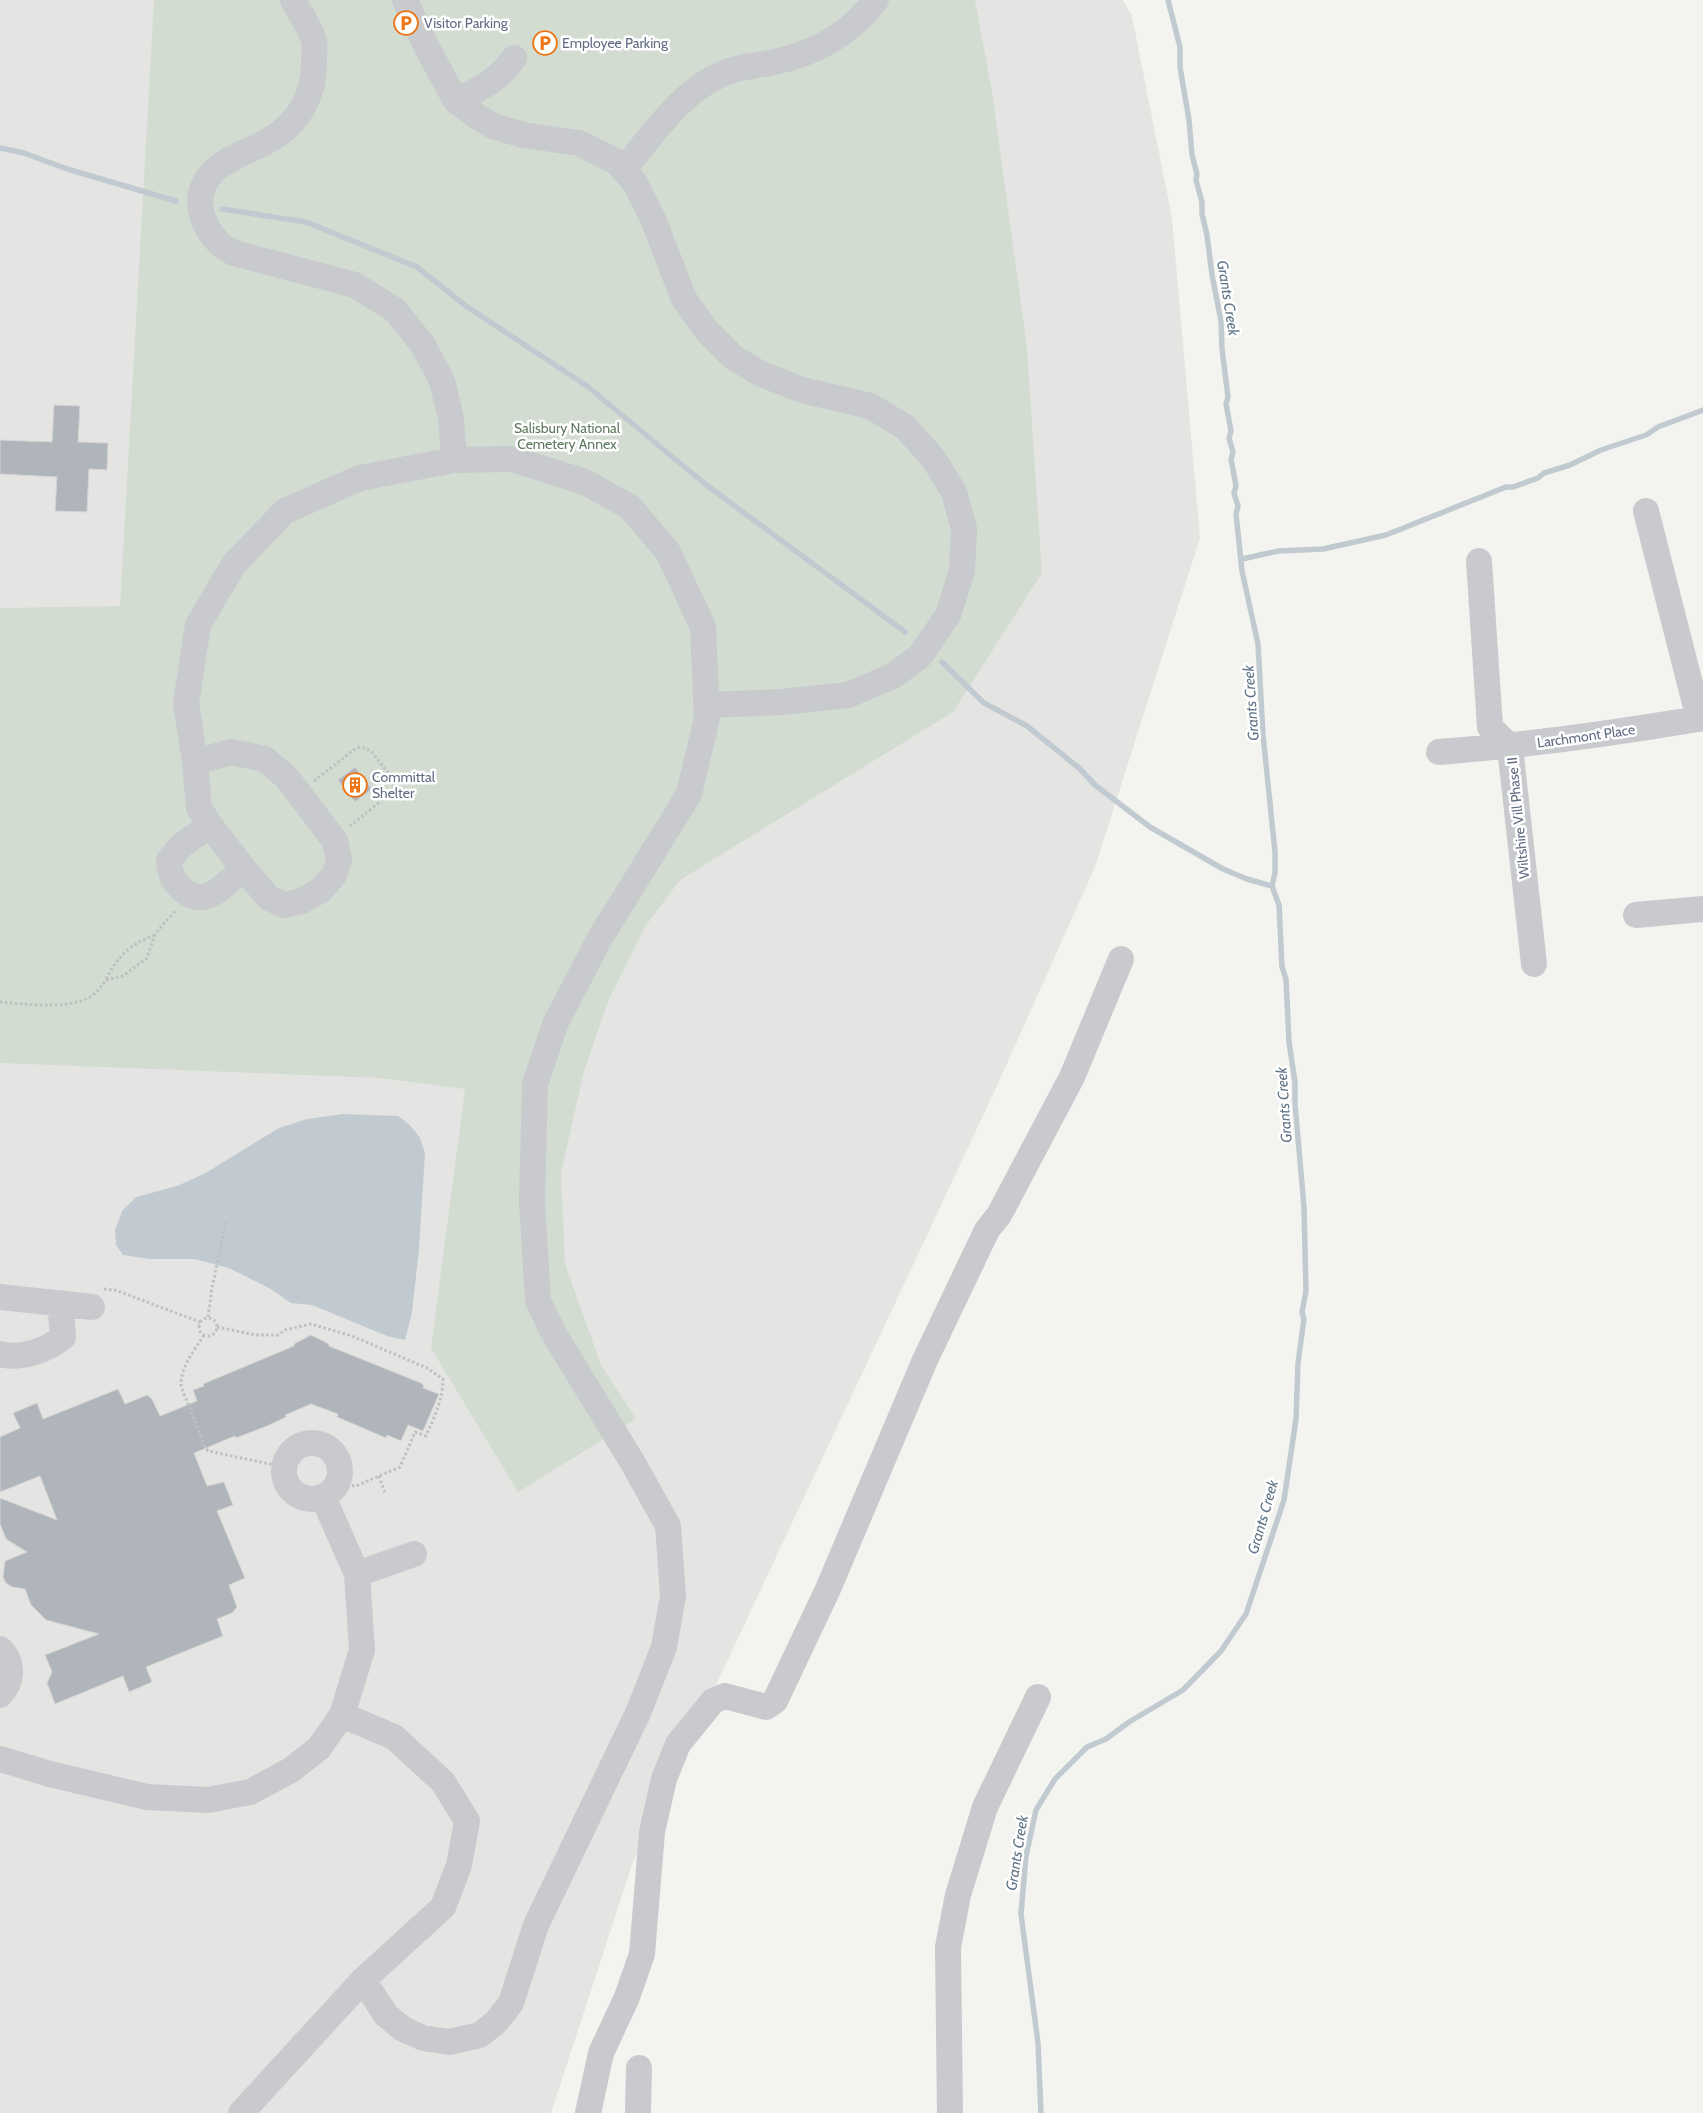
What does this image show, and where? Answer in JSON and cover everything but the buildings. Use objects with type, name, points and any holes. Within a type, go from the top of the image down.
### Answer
[{"type":"street","points":[[293,0],[314,42],[315,72],[308,100],[294,122],[272,139],[238,156],[214,171],[200,192],[200,209],[203,222],[218,243],[234,253],[355,285],[394,310],[423,345],[442,381],[451,418],[454,460]]},
{"type":"street","points":[[405,0],[426,46],[456,101],[493,126],[523,135],[579,143],[617,162],[624,169],[635,183],[654,219],[684,299],[707,331],[732,357],[759,373],[802,390],[870,406],[905,427],[933,458],[954,492],[964,529],[962,571],[948,615],[920,656],[893,676],[848,695],[782,702],[706,706]]},
{"type":"street","points":[[624,169],[675,109],[706,82],[736,68],[792,58],[810,52],[849,29],[863,18],[876,0]]},
{"type":"street","points":[[456,101],[485,87],[504,72],[514,58]]},
{"type":"street","points":[[195,762],[232,752],[265,759],[287,778],[334,839],[339,860],[334,875],[321,890],[302,901],[284,905],[269,898],[210,825],[199,808],[195,762],[186,703],[198,625],[234,564],[285,511],[360,478],[454,460],[512,459],[586,482],[630,508],[668,552],[703,628],[707,718],[689,794],[600,938],[556,1022],[535,1084],[532,1201],[538,1301],[554,1334],[633,1463],[668,1526],[672,1596],[664,1648],[638,1714],[536,1926],[511,2003],[496,2022],[480,2034],[449,2042],[423,2038],[403,2029],[386,2014],[363,1980]]},
{"type":"street","points":[[1646,511],[1701,718]]},
{"type":"street","name":"Wiltshire Vill Phase II","points":[[1480,562],[1490,727],[1510,747],[1534,964]]},
{"type":"street","name":"Larchmont Place","points":[[1439,752],[1510,747],[1614,734],[1701,718]]},
{"type":"street","points":[[210,825],[182,844],[169,860],[169,873],[175,884],[186,893],[199,898],[211,896],[243,868]]},
{"type":"street","points":[[1636,915],[1703,909]]},
{"type":"street","points":[[588,2113],[602,2053],[627,1997],[642,1954],[652,1832],[664,1779],[678,1744],[713,1701],[725,1696],[766,1707],[775,1701],[828,1589],[925,1360],[987,1230],[999,1215],[1072,1077],[1121,959]]},
{"type":"street","points":[[0,1297],[60,1303],[96,1298]]},
{"type":"street","points":[[0,1354],[19,1356],[55,1344],[63,1337],[60,1303]]},
{"type":"street","points":[[0,1760],[50,1774],[148,1796],[208,1800],[250,1792],[291,1770],[319,1748],[342,1715],[362,1650],[357,1574],[330,1490],[340,1465],[336,1456],[322,1444],[313,1442],[295,1448],[288,1454],[284,1466],[285,1481],[297,1495],[305,1498],[330,1490]]},
{"type":"street","points":[[357,1574],[414,1554]]},
{"type":"street","points":[[0,1649],[8,1659],[11,1669],[6,1689],[0,1695]]},
{"type":"street","points":[[950,2113],[948,1947],[958,1895],[985,1807],[1038,1697]]},
{"type":"street","points":[[241,2113],[363,1980],[443,1908],[459,1865],[467,1822],[442,1782],[394,1737],[342,1715]]},
{"type":"street","points":[[638,2113],[639,2068]]},
{"type":"path","points":[[299,793],[361,746],[371,751],[393,779],[394,785],[391,793],[334,839]]},
{"type":"path","points":[[0,1002],[71,1003],[86,999],[98,990],[115,963],[129,947],[155,934],[177,908],[186,893]]},
{"type":"path","points":[[106,980],[123,976],[148,958],[155,934]]},
{"type":"path","points":[[208,1317],[226,1222]]},
{"type":"path","points":[[96,1298],[115,1290],[200,1322]]},
{"type":"path","points":[[208,1317],[214,1319],[217,1327],[213,1335],[204,1335],[198,1328],[200,1322],[208,1317]]},
{"type":"path","points":[[217,1327],[256,1335],[278,1335],[285,1330],[311,1324],[352,1336],[427,1368],[443,1379],[443,1390],[426,1436],[415,1432],[400,1467],[356,1486],[330,1490]]},
{"type":"path","points":[[204,1335],[184,1368],[181,1379],[181,1386],[204,1446],[208,1451],[284,1466]]},
{"type":"path","points":[[379,1476],[385,1493]]},
{"type":"shaded area","points":[[0,0],[1123,0],[1132,16],[1172,218],[1200,538],[1095,867],[996,1088],[633,1862],[551,2113],[0,2113]]},
{"type":"shaded area","points":[[343,1114],[398,1116],[410,1125],[420,1138],[425,1153],[419,1249],[412,1313],[405,1340],[387,1336],[312,1305],[291,1303],[269,1288],[229,1268],[194,1259],[149,1259],[123,1255],[116,1245],[115,1230],[122,1211],[136,1197],[177,1186],[204,1174],[279,1128],[307,1119]]},
{"type":"green space","name":"Salisbury National Cemetery Annex","points":[[154,0],[975,0],[992,92],[1027,348],[1042,573],[953,712],[680,880],[644,928],[609,999],[584,1071],[561,1174],[565,1264],[601,1365],[636,1419],[518,1492],[431,1348],[465,1089],[380,1078],[0,1063],[0,608],[120,606]]},
{"type":"waterway","name":"Grants Creek","points":[[1041,2113],[1038,2043],[1021,1914],[1026,1856],[1036,1810],[1055,1779],[1087,1747],[1106,1739],[1129,1722],[1183,1690],[1221,1651],[1246,1614],[1284,1500],[1296,1419],[1298,1363],[1304,1319],[1302,1312],[1306,1291],[1304,1207],[1295,1104],[1295,1082],[1289,1042],[1286,979],[1282,967],[1279,905],[1272,886],[1275,873],[1275,852],[1263,735],[1258,644],[1242,571],[1236,514],[1238,506],[1234,493],[1236,486],[1231,459],[1233,452],[1229,438],[1231,431],[1226,404],[1228,397],[1222,349],[1221,321],[1202,214],[1202,202],[1192,155],[1189,120],[1180,67],[1180,47],[1168,0]]},
{"type":"waterway","points":[[0,148],[24,153],[67,169],[176,201]]},
{"type":"waterway","points":[[222,209],[306,222],[417,267],[466,306],[587,386],[705,484],[905,632]]},
{"type":"waterway","points":[[1242,559],[1278,551],[1323,549],[1386,535],[1506,487],[1513,487],[1538,478],[1544,473],[1570,465],[1601,450],[1646,435],[1658,427],[1703,410]]},
{"type":"waterway","points":[[942,662],[984,703],[1027,726],[1079,768],[1095,785],[1150,827],[1223,869],[1247,879],[1272,886]]},
{"type":"place","name":"Visitor Parking","points":[[406,23]]},
{"type":"place","name":"Employee Parking","points":[[545,43]]},
{"type":"place","name":"Committal Shelter","points":[[355,785]]}]
